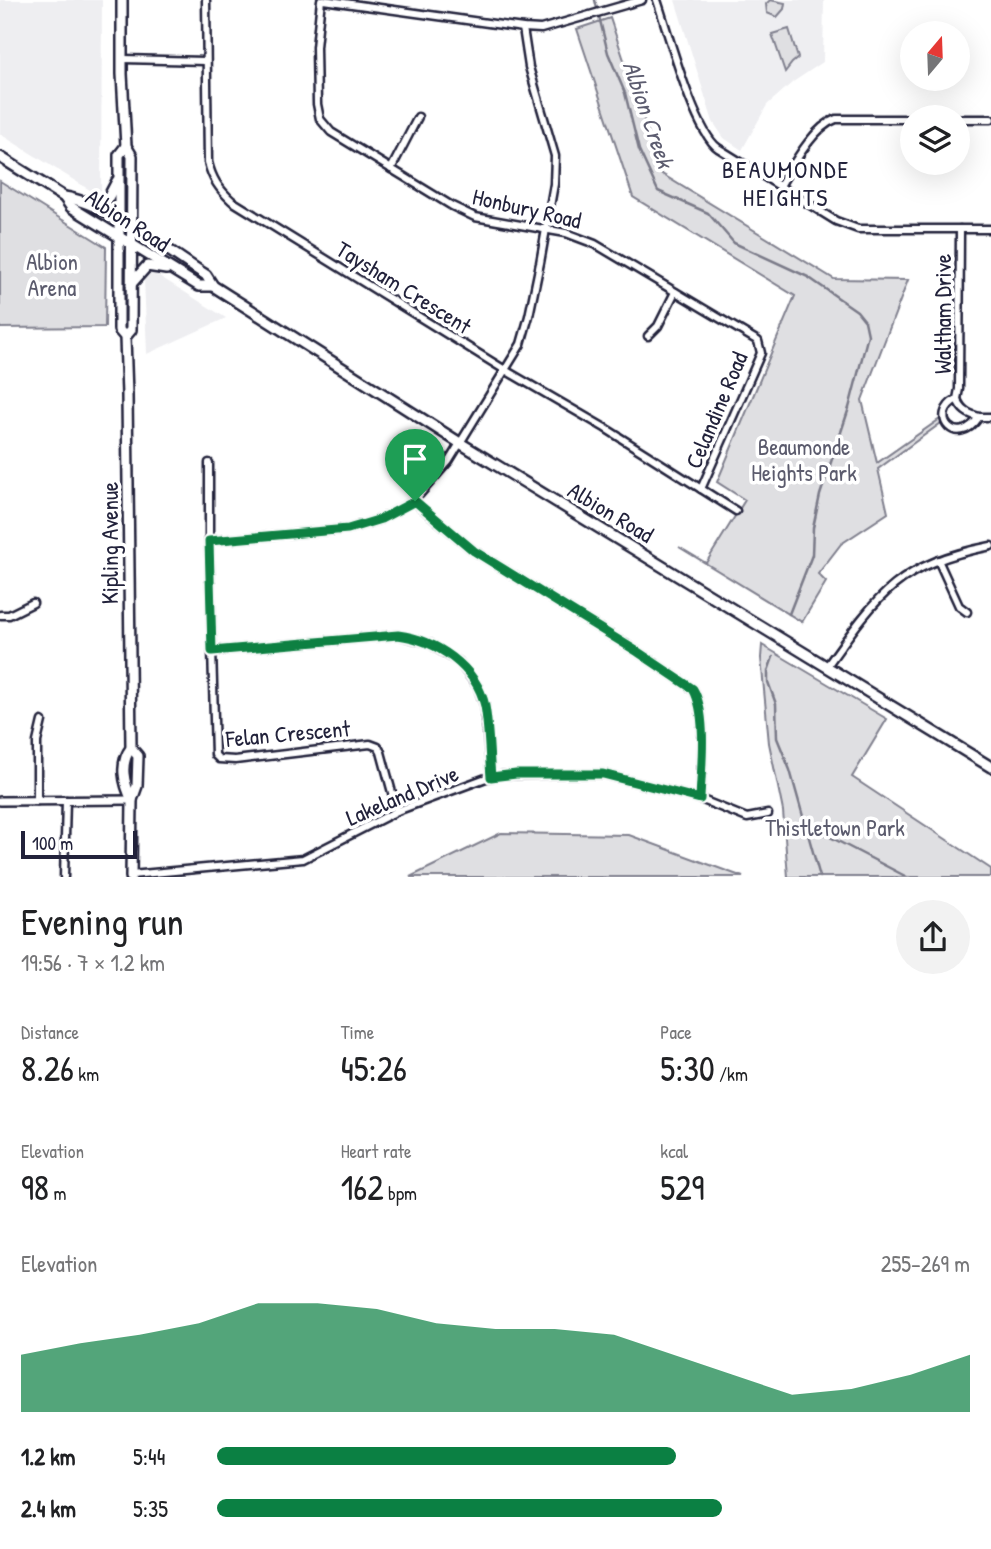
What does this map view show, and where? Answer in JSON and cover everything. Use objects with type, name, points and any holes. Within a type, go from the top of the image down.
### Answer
[{"type":"main road","name":"Kipling Avenue","points":[[122,0],[126,146],[132,156],[131,330],[125,337]]},
{"type":"main road","name":"Kipling Avenue","points":[[126,146],[119,155],[119,330],[125,337],[131,748],[125,756],[124,786],[132,800],[131,876]]},
{"type":"main road","name":"Albion Road","points":[[0,157],[64,197],[79,200],[131,228],[206,275],[213,286],[460,443],[991,767]]},
{"type":"main road","points":[[79,200],[96,203],[107,200],[120,177]]},
{"type":"main road","name":"Albion Road","points":[[64,197],[71,207],[171,270],[200,286],[213,286]]},
{"type":"main road","points":[[131,284],[146,267],[171,270]]},
{"type":"street","name":"Taysham Crescent","points":[[206,0],[208,162],[212,178],[220,190],[232,201],[505,370],[605,428],[736,512]]},
{"type":"street","points":[[322,0],[541,29],[642,0]]},
{"type":"street","name":"Honbury Road","points":[[322,0],[316,47],[317,104],[320,119],[339,138],[475,217],[566,233],[595,244],[759,344]]},
{"type":"street","points":[[657,0],[702,128],[713,144],[836,221],[858,229],[991,229]]},
{"type":"street","points":[[209,541],[348,529],[381,519],[415,501],[449,461],[521,344],[530,316],[546,231],[554,184],[555,156],[528,67],[523,28]]},
{"type":"street","points":[[123,59],[205,61]]},
{"type":"street","points":[[391,169],[418,117]]},
{"type":"street","points":[[780,186],[817,131],[828,122],[836,119],[900,119]]},
{"type":"street","points":[[970,119],[991,120]]},
{"type":"street","name":"Waltham Drive","points":[[960,229],[957,399],[968,415],[991,417]]},
{"type":"street","points":[[648,336],[658,327],[675,292]]},
{"type":"street","name":"Celandine Road","points":[[701,489],[761,353],[759,344]]},
{"type":"street","name":"Waltham Drive","points":[[957,399],[948,404],[944,411],[948,427],[957,432],[966,430],[979,417]]},
{"type":"street","name":"Felan Crescent","points":[[209,463],[215,755],[219,759],[235,760],[370,744],[378,747],[381,752],[397,811]]},
{"type":"street","points":[[415,501],[474,551],[693,689],[698,697],[701,715],[700,799]]},
{"type":"street","points":[[827,666],[862,617],[884,592],[918,568],[938,559],[991,546]]},
{"type":"street","points":[[938,559],[959,606],[967,612]]},
{"type":"street","points":[[0,615],[9,615],[33,603]]},
{"type":"street","points":[[212,651],[398,635],[429,643],[458,662],[478,687],[485,708],[491,777]]},
{"type":"street","points":[[37,800],[37,742],[42,721]]},
{"type":"street","name":"Lakeland Drive","points":[[131,876],[303,859],[397,811],[491,777],[516,774],[603,774],[700,799],[747,818],[768,814]]},
{"type":"street","points":[[64,877],[66,800]]},
{"type":"street","points":[[0,801],[132,800]]},
{"type":"shaded area","points":[[0,0],[102,0],[101,197],[0,134]]},
{"type":"shaded area","points":[[675,0],[824,0],[823,62],[793,82],[767,105],[742,150],[724,138],[713,122]]},
{"type":"shaded area","points":[[151,273],[226,318],[147,354],[144,278]]},
{"type":"green space","points":[[770,0],[785,3],[784,9],[777,17],[767,13],[766,4]]},
{"type":"green space","name":"Beaumonde Heights Park","points":[[610,18],[662,174],[834,279],[908,280],[862,400],[877,463],[940,419],[941,423],[878,469],[888,513],[841,544],[818,574],[826,582],[802,622],[679,547],[706,563],[745,500],[717,482],[795,296],[633,197],[577,29]]},
{"type":"green space","points":[[789,29],[798,58],[785,72],[772,34]]},
{"type":"green space","name":"Albion Arena","points":[[0,181],[106,247],[105,327],[0,328]]},
{"type":"green space","name":"Thistletown Park","points":[[762,645],[887,719],[852,777],[991,869],[991,877],[788,877],[783,811],[769,743]]},
{"type":"green space","points":[[501,833],[629,835],[743,877],[410,877]]},
{"type":"waterway","name":"Albion Creek","points":[[595,0],[608,53],[625,93],[639,150],[658,191],[708,213],[734,243],[808,277],[857,311],[865,321],[868,335],[849,408],[820,495],[813,528],[812,555],[789,614]]},
{"type":"waterway","name":"Albion Creek","points":[[773,657],[768,671],[768,682],[776,704],[777,738],[790,770],[820,877]]},
{"type":"waterway","points":[[805,824],[907,877]]},
{"type":"district","name":"BEAUMONDE HEIGHTS","points":[[786,183]]},
{"type":"route","points":[[415,501],[474,551],[693,689],[698,697],[701,715],[700,799],[603,774],[516,774],[491,777],[485,708],[478,687],[458,662],[429,643],[398,635],[212,651],[209,541],[348,529],[367,525],[415,501]]}]
